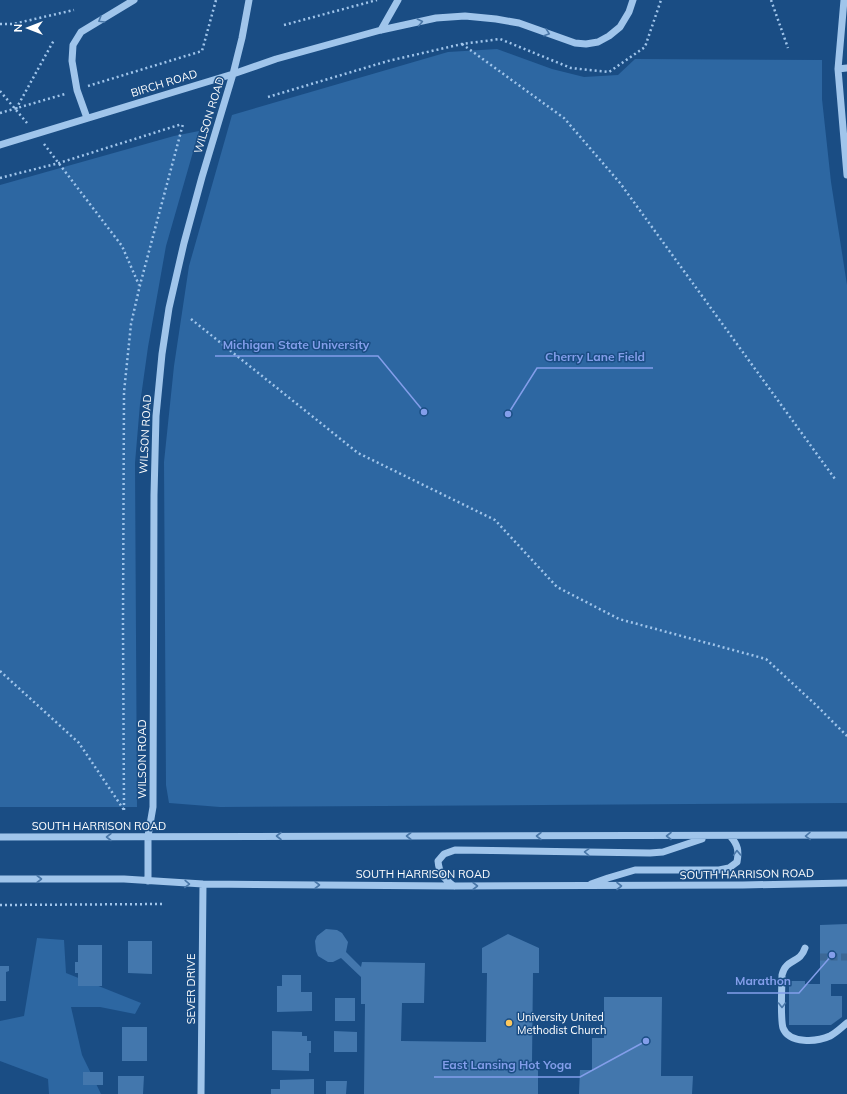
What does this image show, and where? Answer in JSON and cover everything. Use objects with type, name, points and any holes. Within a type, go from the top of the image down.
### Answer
[{"type":"street","points":[[87,118],[77,90],[72,61],[73,45],[81,32],[134,0]]},
{"type":"street","name":"WILSON ROAD","points":[[148,881],[148,836],[153,807],[154,503],[156,416],[162,354],[169,308],[184,243],[233,74],[250,0]]},
{"type":"street","points":[[381,30],[398,0]]},
{"type":"street","name":"BIRCH ROAD","points":[[0,145],[233,74],[276,59],[381,30],[436,18],[465,16],[496,19],[519,23],[575,43],[586,44],[598,42],[609,36],[620,27],[630,12],[633,0]]},
{"type":"street","points":[[844,0],[838,68],[847,175]]},
{"type":"street","points":[[838,68],[847,68]]},
{"type":"street","name":"SOUTH HARRISON ROAD","points":[[0,837],[731,837],[847,835]]},
{"type":"street","points":[[454,886],[444,879],[439,870],[438,861],[444,854],[455,850],[650,853],[663,852],[708,837]]},
{"type":"street","points":[[587,886],[635,870],[719,870],[729,868],[737,862],[739,851],[736,843],[731,837]]},
{"type":"street","name":"SOUTH HARRISON ROAD","points":[[0,879],[124,879],[203,884],[454,886],[743,885],[847,883]]},
{"type":"street","name":"SEVER DRIVE","points":[[201,1094],[203,884]]},
{"type":"street","points":[[805,948],[803,954],[799,958],[787,964],[782,975],[782,1021],[786,1033],[792,1038],[798,1039],[823,1039],[832,1036],[847,1023]]},
{"type":"path","points":[[0,114],[202,51],[216,0]]},
{"type":"path","points":[[284,25],[376,0]]},
{"type":"path","points":[[268,97],[388,61],[462,44],[500,39],[570,68],[609,72],[645,48],[660,0]]},
{"type":"path","points":[[771,0],[788,48]]},
{"type":"path","points":[[0,24],[13,24],[74,10]]},
{"type":"path","points":[[15,109],[54,40]]},
{"type":"path","points":[[462,44],[564,118],[620,183],[835,479]]},
{"type":"path","points":[[0,91],[59,163],[122,246],[140,285]]},
{"type":"path","points":[[0,178],[59,163],[183,124],[131,324],[124,392],[124,810],[79,743],[0,671]]},
{"type":"path","points":[[191,320],[358,453],[495,520],[557,588],[618,619],[766,659],[816,704],[847,736]]},
{"type":"path","points":[[0,905],[165,904]]},
{"type":"shaded area","points":[[497,49],[552,69],[584,77],[618,75],[635,59],[822,60],[822,99],[831,182],[847,285],[847,803],[220,807],[169,803],[166,785],[164,462],[174,366],[189,266],[232,115],[448,52]]},
{"type":"shaded area","points":[[199,131],[166,246],[148,347],[140,404],[135,463],[137,807],[0,807],[0,185],[174,136]]},
{"type":"shaded area","points":[[37,938],[64,940],[66,973],[141,1003],[135,1014],[100,1007],[71,1007],[82,1055],[101,1094],[49,1094],[48,1079],[0,1061],[0,1021],[24,1016]]},
{"type":"building","points":[[847,924],[847,984],[831,984],[831,996],[842,996],[842,1017],[831,1025],[789,1025],[789,981],[805,981],[805,984],[820,984],[820,925]]},
{"type":"building","name":"University United Methodist Church","points":[[326,929],[337,930],[342,933],[348,942],[346,952],[361,967],[362,962],[425,963],[424,1003],[402,1003],[401,1041],[486,1042],[487,973],[482,973],[482,948],[508,934],[539,948],[539,973],[533,973],[532,1062],[538,1062],[538,1094],[364,1094],[365,1004],[361,1004],[361,977],[341,958],[333,962],[328,962],[318,956],[315,941],[317,936]]},
{"type":"building","points":[[128,941],[152,941],[152,974],[128,973]]},
{"type":"building","points":[[78,945],[102,945],[102,986],[78,986],[78,973],[75,973],[75,962],[78,962]]},
{"type":"building","points":[[0,966],[9,966],[9,971],[6,972],[6,1001],[0,1001]]},
{"type":"building","points":[[282,975],[301,975],[301,992],[312,992],[312,1011],[277,1012],[277,986],[282,986]]},
{"type":"building","points":[[604,997],[662,997],[661,1076],[693,1076],[692,1094],[579,1094],[580,1070],[592,1070],[592,1038],[604,1038]]},
{"type":"building","points":[[335,998],[355,998],[355,1021],[335,1021]]},
{"type":"building","points":[[122,1027],[147,1027],[147,1061],[122,1061]]},
{"type":"building","points":[[272,1031],[302,1032],[302,1036],[307,1036],[307,1041],[311,1041],[309,1071],[272,1070]]},
{"type":"building","points":[[334,1031],[357,1032],[357,1052],[334,1052]]},
{"type":"building","points":[[83,1072],[103,1072],[103,1085],[83,1085]]},
{"type":"building","points":[[118,1076],[144,1076],[143,1094],[118,1094]]},
{"type":"building","points":[[314,1079],[314,1094],[271,1094],[271,1089],[280,1089],[280,1080]]},
{"type":"building","points":[[326,1081],[347,1081],[346,1094],[326,1094]]},
{"type":"tunnel","points":[[820,957],[847,957]]},
{"type":"place","name":"Michigan State University","points":[[424,412]]},
{"type":"place","name":"Cherry Lane Field","points":[[508,414]]},
{"type":"place","name":"Marathon","points":[[832,955]]},
{"type":"place","name":"University United Methodist Church","points":[[509,1023]]},
{"type":"place","name":"East Lansing Hot Yoga","points":[[646,1041]]}]
